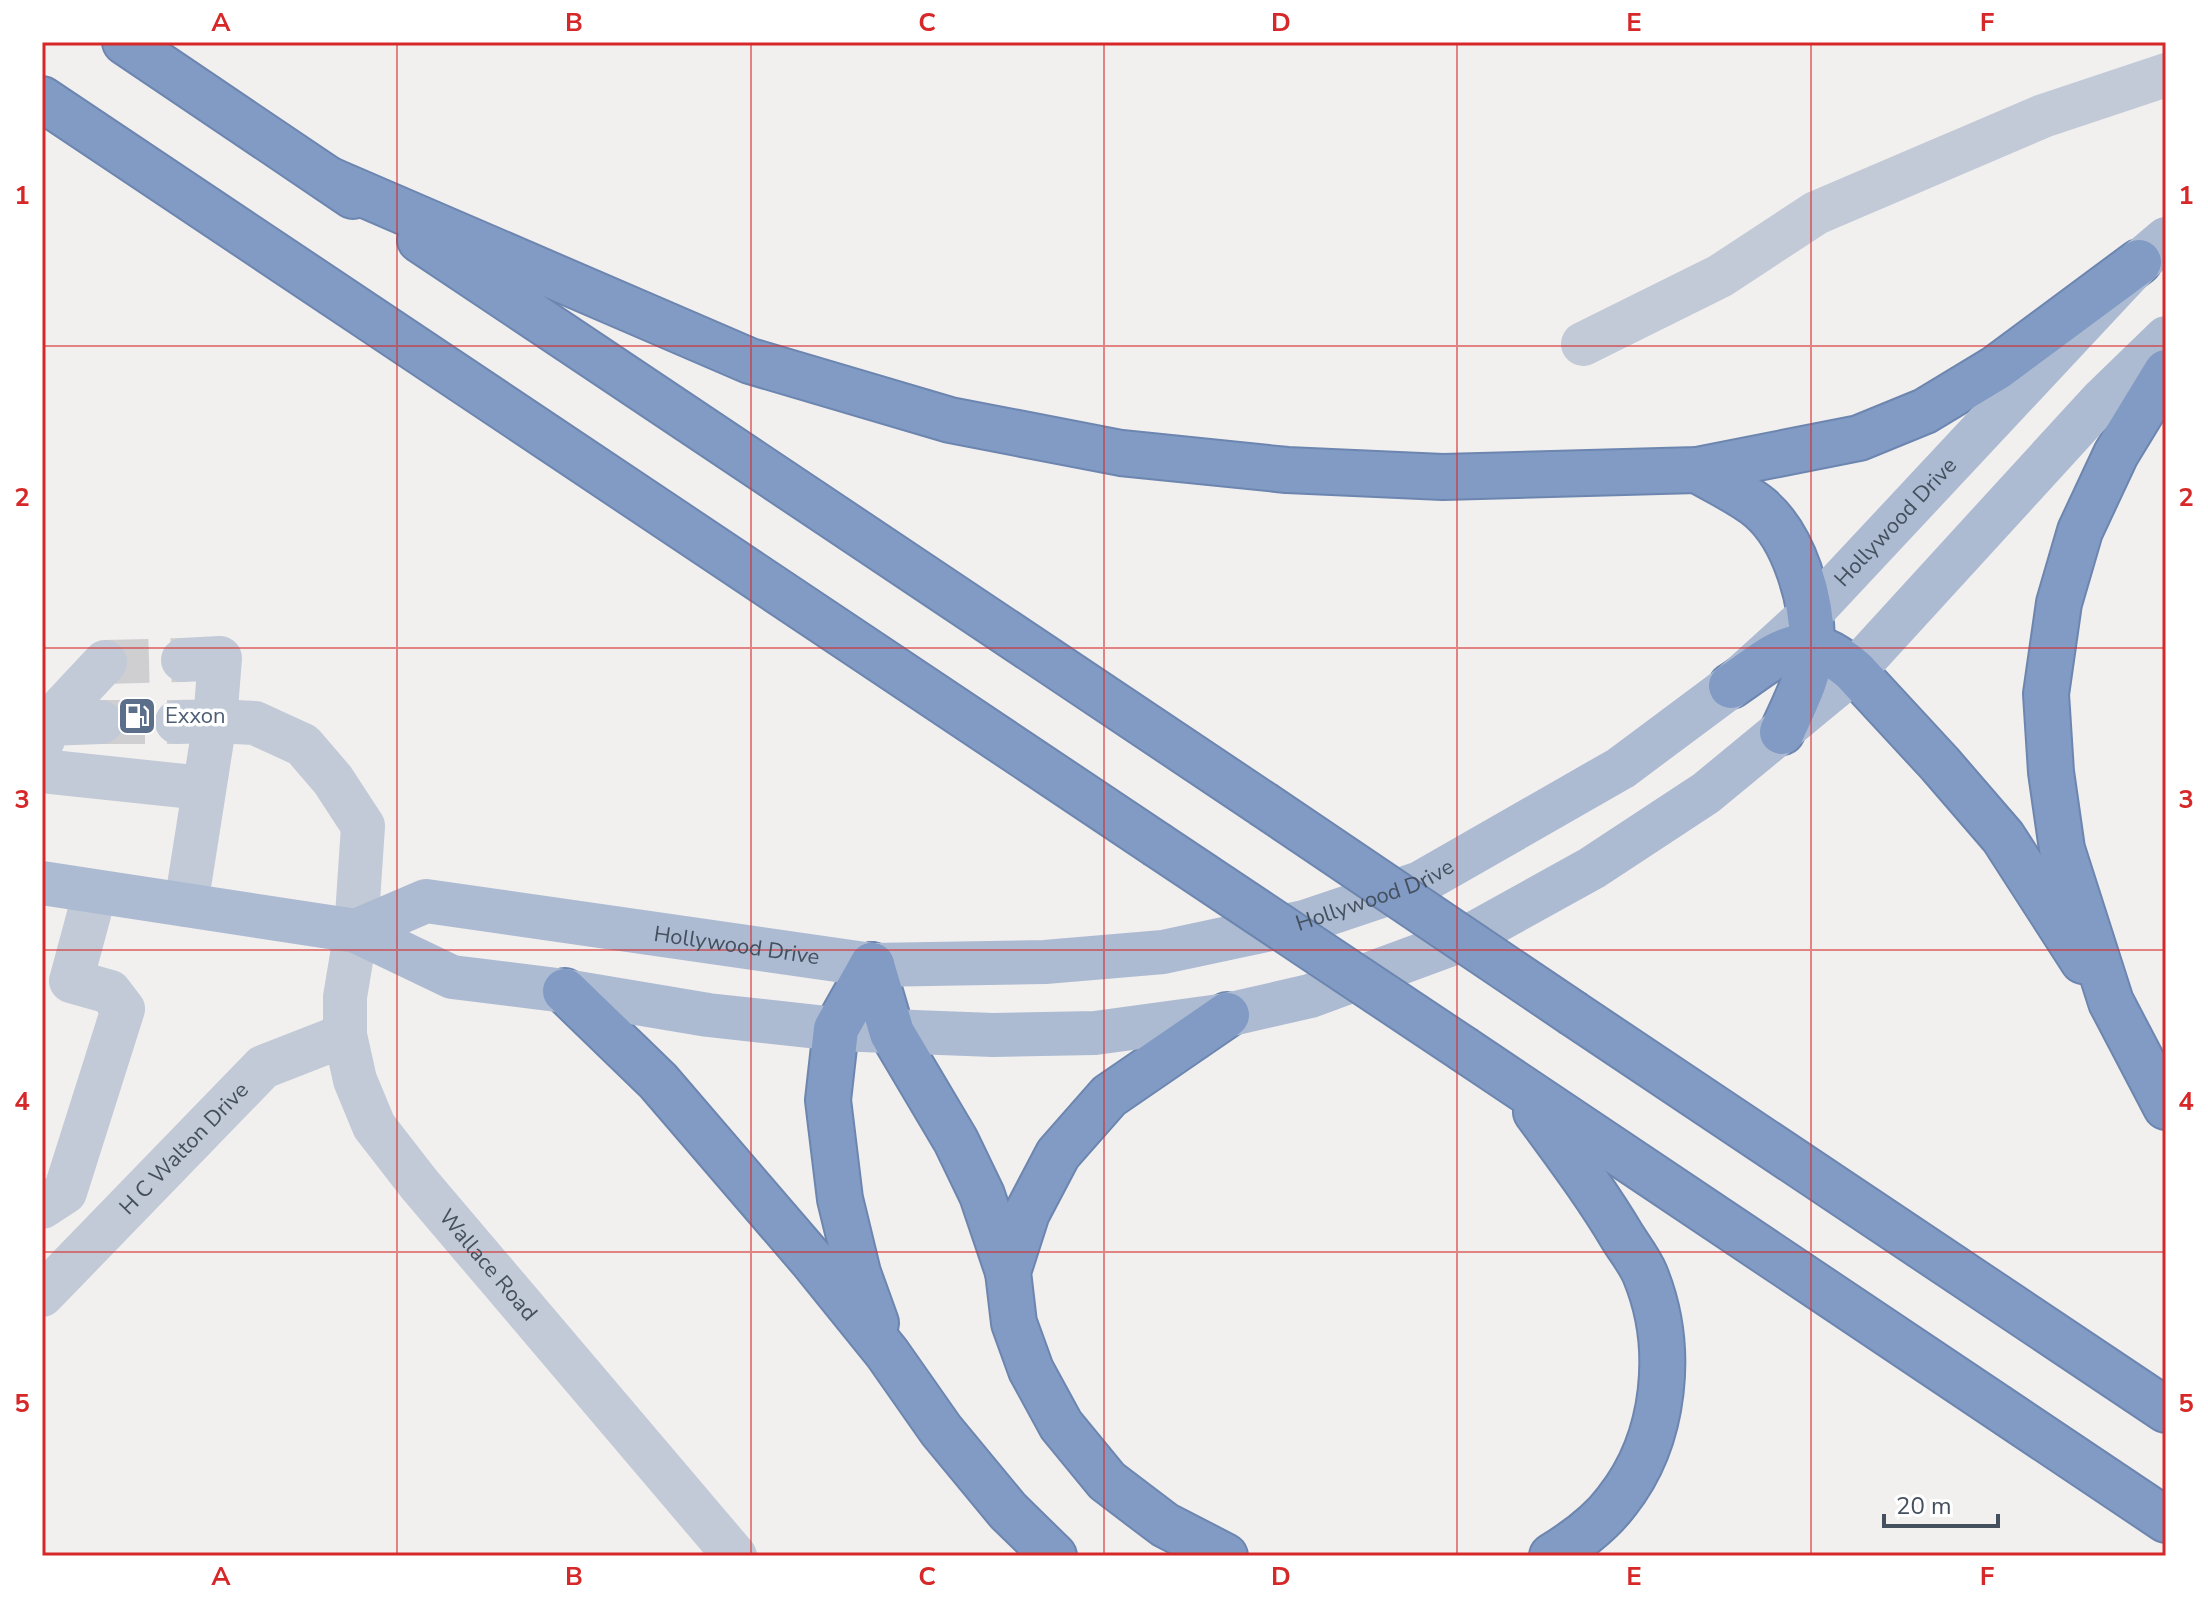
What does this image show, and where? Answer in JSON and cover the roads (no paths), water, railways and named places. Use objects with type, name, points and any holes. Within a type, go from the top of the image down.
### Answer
[{"type":"highway","points":[[125,42],[2166,1410]]},
{"type":"highway","points":[[42,99],[2166,1520]]},
{"type":"highway","points":[[330,180],[750,361],[950,420],[1121,453],[1287,470],[1443,477],[1697,470],[1859,438],[1925,411],[1996,368],[2153,251]]},
{"type":"highway","points":[[2111,1002],[2062,849],[2051,772],[2046,694],[2059,603],[2080,531],[2116,454],[2166,372]]},
{"type":"highway","points":[[1697,470],[1760,508],[1784,537],[1800,570],[1810,631],[1805,678],[1782,732]]},
{"type":"highway","points":[[1810,631],[1854,671],[2003,837],[2111,1002],[2166,1107]]},
{"type":"highway","points":[[1731,686],[1810,631]]},
{"type":"highway","points":[[872,965],[836,1029],[828,1100],[840,1199],[858,1273],[887,1353]]},
{"type":"highway","points":[[872,965],[892,1033],[963,1155],[982,1195],[1008,1272],[1018,1335],[1031,1370],[1061,1425],[1107,1481],[1165,1525],[1225,1556]]},
{"type":"highway","points":[[565,991],[658,1081],[811,1259],[887,1353],[941,1430],[1008,1511],[1054,1556]]},
{"type":"highway","points":[[1008,1272],[1027,1213],[1058,1154],[1109,1096],[1227,1015]]},
{"type":"highway","points":[[1518,1087],[1600,1199],[1645,1273],[1662,1335],[1661,1393],[1646,1452],[1617,1501],[1577,1540],[1552,1556]]},
{"type":"main road","name":"Hollywood Drive","points":[[1810,631],[2153,251]]},
{"type":"main road","points":[[42,883],[356,931],[452,977],[565,991],[708,1015],[836,1029],[892,1033],[1095,1033],[1227,1015],[1310,996],[1462,940],[1605,859],[1706,793],[1854,671],[2101,401],[2166,338]]},
{"type":"main road","name":"Hollywood Drive","points":[[356,931],[426,901],[872,965],[1045,962],[1163,952],[1304,922],[1420,883],[1621,768],[1731,686]]},
{"type":"street","points":[[1583,344],[1720,276],[1816,213],[2043,116],[2166,75]]},
{"type":"street","points":[[183,660],[220,658],[196,721],[203,788],[186,905]]},
{"type":"street","points":[[44,733],[105,662]]},
{"type":"street","name":"Wallace Road","points":[[196,721],[255,723],[303,745],[333,780],[363,826],[356,931],[345,997],[345,1035],[355,1080],[374,1126],[725,1552]]},
{"type":"street","points":[[44,733],[101,722]]},
{"type":"street","points":[[42,771],[203,788]]},
{"type":"street","points":[[42,1207],[65,1192],[123,1009],[110,992],[57,978],[95,892]]},
{"type":"street","name":"H C Walton Drive","points":[[42,1295],[263,1067],[345,1035]]},
{"type":"tunnel","points":[[105,662],[183,660]]},
{"type":"tunnel","points":[[101,722],[177,722]]},
{"type":"place","name":"Exxon","points":[[137,716]]}]
